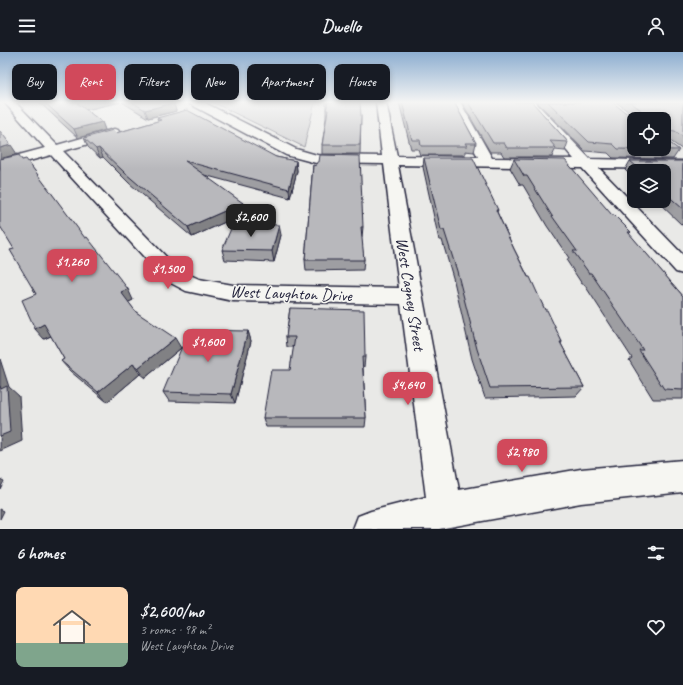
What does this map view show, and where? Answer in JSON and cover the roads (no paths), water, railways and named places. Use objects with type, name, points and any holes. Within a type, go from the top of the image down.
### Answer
[{"type":"street","name":"West Laughton Drive","points":[[30,124],[172,275],[194,286],[233,293],[412,296]]},
{"type":"street","points":[[231,124],[291,152],[316,159],[585,163],[681,159]]},
{"type":"street","name":"West Cagney Street","points":[[384,124],[445,510]]},
{"type":"street","points":[[467,124],[487,161]]},
{"type":"street","points":[[549,124],[683,267]]},
{"type":"street","points":[[0,165],[130,129]]},
{"type":"street","points":[[371,529],[445,510],[581,486],[683,476]]}]
